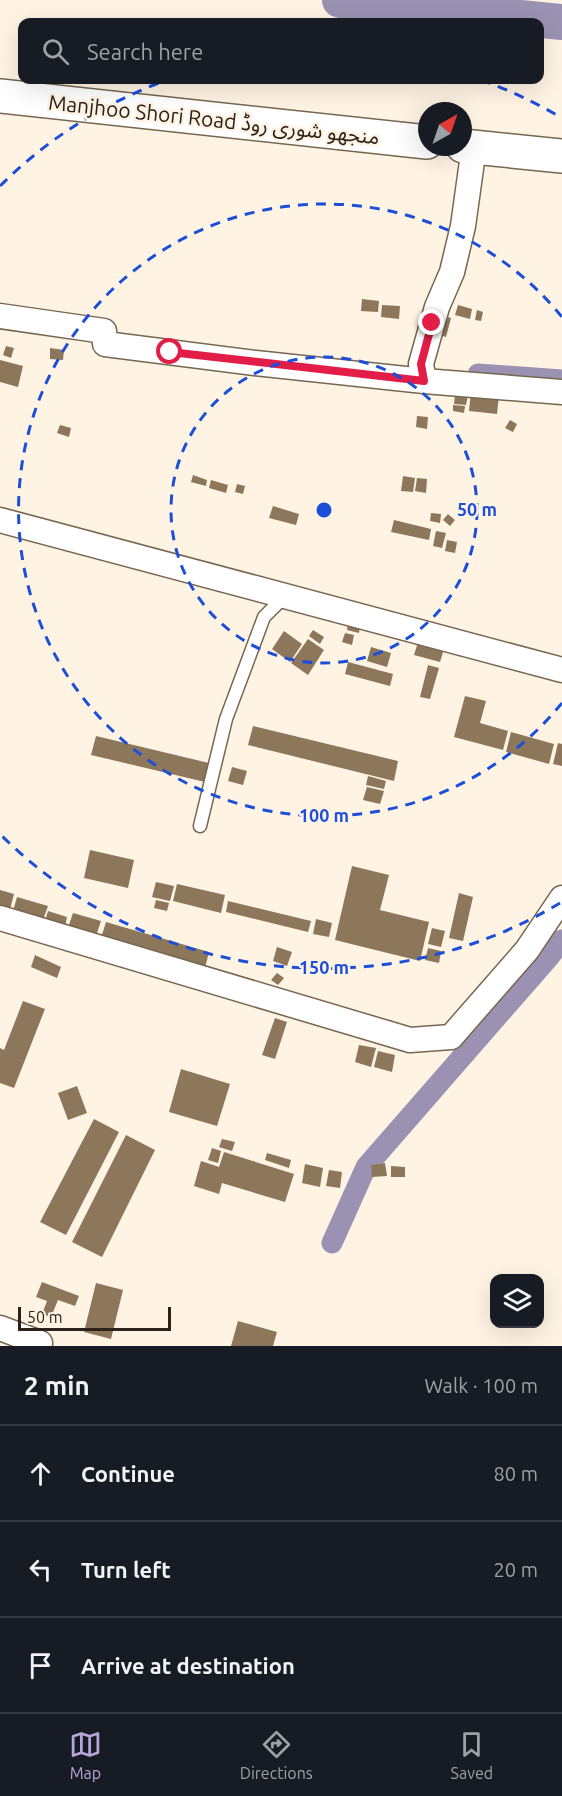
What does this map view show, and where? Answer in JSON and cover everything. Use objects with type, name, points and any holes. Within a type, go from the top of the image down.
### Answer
[{"type":"street","name":"Manjhoo Shori Road منجھو شوری روڈ","points":[[0,96],[418,141]]},
{"type":"street","points":[[472,146],[562,156]]},
{"type":"street","points":[[424,381],[421,364],[437,307],[452,272],[463,226],[468,156]]},
{"type":"street","points":[[0,316],[105,338],[255,363],[424,381],[562,392]]},
{"type":"street","points":[[0,520],[562,670]]},
{"type":"street","points":[[0,918],[410,1040],[451,1037],[527,950],[562,898]]},
{"type":"street","points":[[0,1328],[40,1343],[39,1346]]},
{"type":"lane","points":[[200,826],[226,719],[264,617],[285,596]]},
{"type":"building","points":[[362,299],[379,301],[378,312],[361,311]]},
{"type":"building","points":[[382,305],[400,306],[399,319],[381,317]]},
{"type":"building","points":[[458,305],[472,309],[470,319],[455,315]]},
{"type":"building","points":[[477,310],[483,312],[481,321],[475,320]]},
{"type":"building","points":[[441,315],[451,318],[446,337],[436,334]]},
{"type":"building","points":[[6,346],[14,348],[11,358],[3,355]]},
{"type":"building","points":[[50,348],[64,350],[63,360],[50,359]]},
{"type":"building","points":[[0,360],[23,366],[18,387],[0,382]]},
{"type":"building","points":[[471,391],[499,394],[497,414],[469,411]]},
{"type":"building","points":[[455,394],[468,395],[466,405],[454,404]]},
{"type":"building","points":[[453,405],[465,406],[464,413],[453,411]]},
{"type":"building","points":[[417,416],[428,417],[427,429],[416,427]]},
{"type":"building","points":[[510,420],[517,424],[513,432],[505,428]]},
{"type":"building","points":[[60,425],[71,428],[69,437],[57,433]]},
{"type":"building","points":[[193,475],[207,480],[206,486],[191,482]]},
{"type":"building","points":[[403,476],[415,478],[413,492],[401,491]]},
{"type":"building","points":[[417,478],[427,479],[426,493],[415,491]]},
{"type":"building","points":[[211,480],[228,485],[226,493],[209,488]]},
{"type":"building","points":[[237,484],[245,486],[243,494],[235,492]]},
{"type":"building","points":[[273,506],[299,514],[296,525],[269,518]]},
{"type":"building","points":[[431,513],[441,514],[440,523],[430,521]]},
{"type":"building","points":[[448,514],[455,520],[450,526],[443,520]]},
{"type":"building","points":[[394,520],[431,529],[429,540],[391,532]]},
{"type":"building","points":[[436,531],[446,533],[442,548],[433,546]]},
{"type":"building","points":[[447,540],[457,542],[455,553],[445,551]]},
{"type":"building","points":[[348,623],[360,627],[359,633],[347,630]]},
{"type":"building","points":[[313,630],[324,637],[320,644],[309,636]]},
{"type":"building","points":[[284,631],[302,644],[290,662],[272,649]]},
{"type":"building","points":[[345,633],[354,635],[352,645],[342,642]]},
{"type":"building","points":[[308,639],[324,650],[308,675],[291,663]]},
{"type":"building","points":[[418,642],[444,649],[440,662],[414,655]]},
{"type":"building","points":[[371,647],[391,653],[387,667],[367,661]]},
{"type":"building","points":[[348,662],[393,674],[390,686],[345,674]]},
{"type":"building","points":[[428,665],[439,668],[430,699],[420,697]]},
{"type":"building","points":[[465,696],[486,701],[480,723],[508,731],[503,750],[454,737]]},
{"type":"building","points":[[253,726],[398,761],[394,781],[248,745]]},
{"type":"building","points":[[511,732],[554,744],[549,764],[506,752]]},
{"type":"building","points":[[96,736],[209,763],[205,782],[91,755]]},
{"type":"building","points":[[558,743],[562,744],[562,766],[553,764]]},
{"type":"building","points":[[232,767],[247,771],[243,785],[228,781]]},
{"type":"building","points":[[368,776],[386,781],[384,789],[366,785]]},
{"type":"building","points":[[367,787],[384,791],[380,804],[363,800]]},
{"type":"building","points":[[90,850],[134,860],[128,888],[84,878]]},
{"type":"building","points":[[352,866],[389,875],[380,910],[429,922],[420,961],[335,940]]},
{"type":"building","points":[[156,882],[174,886],[170,901],[152,897]]},
{"type":"building","points":[[177,884],[225,895],[221,913],[173,901]]},
{"type":"building","points":[[0,890],[14,894],[9,913],[0,910]]},
{"type":"building","points":[[459,893],[473,897],[463,941],[449,938]]},
{"type":"building","points":[[17,897],[48,906],[43,920],[13,911]]},
{"type":"building","points":[[156,900],[169,903],[167,911],[154,908]]},
{"type":"building","points":[[228,901],[311,921],[308,932],[226,912]]},
{"type":"building","points":[[48,911],[67,917],[65,927],[45,921]]},
{"type":"building","points":[[73,913],[101,921],[96,936],[68,928]]},
{"type":"building","points":[[316,919],[332,923],[329,937],[313,934]]},
{"type":"building","points":[[106,922],[209,952],[205,968],[101,938]]},
{"type":"building","points":[[432,928],[445,931],[441,947],[428,944]]},
{"type":"building","points":[[277,947],[292,952],[287,966],[273,961]]},
{"type":"building","points":[[428,948],[441,951],[439,963],[425,960]]},
{"type":"building","points":[[35,955],[61,967],[57,978],[31,967]]},
{"type":"building","points":[[277,973],[284,978],[278,985],[271,980]]},
{"type":"building","points":[[23,1001],[45,1009],[14,1088],[0,1083],[0,1048],[4,1050]]},
{"type":"building","points":[[275,1018],[287,1022],[275,1059],[262,1055]]},
{"type":"building","points":[[359,1045],[376,1048],[371,1067],[355,1062]]},
{"type":"building","points":[[378,1051],[395,1055],[392,1072],[374,1067]]},
{"type":"building","points":[[181,1069],[230,1084],[217,1126],[169,1112]]},
{"type":"building","points":[[77,1086],[87,1113],[68,1120],[58,1093]]},
{"type":"building","points":[[94,1119],[119,1132],[66,1235],[40,1222]]},
{"type":"building","points":[[126,1135],[155,1150],[102,1257],[72,1242]]},
{"type":"building","points":[[222,1139],[235,1142],[232,1151],[219,1147]]},
{"type":"building","points":[[212,1148],[221,1151],[218,1163],[208,1160]]},
{"type":"building","points":[[224,1152],[294,1174],[285,1202],[222,1183],[219,1194],[194,1186],[201,1161],[219,1167]]},
{"type":"building","points":[[267,1153],[291,1160],[289,1168],[265,1160]]},
{"type":"building","points":[[385,1163],[387,1176],[372,1177],[371,1165]]},
{"type":"building","points":[[305,1164],[323,1168],[320,1187],[302,1183]]},
{"type":"building","points":[[391,1166],[405,1167],[405,1177],[391,1177]]},
{"type":"building","points":[[329,1170],[342,1172],[340,1188],[326,1186]]},
{"type":"building","points":[[42,1282],[79,1296],[75,1306],[58,1300],[51,1317],[42,1314],[47,1301],[36,1297]]},
{"type":"building","points":[[96,1283],[123,1290],[111,1339],[84,1332]]},
{"type":"building","points":[[238,1321],[277,1332],[273,1346],[231,1346]]},
{"type":"waterway","points":[[340,0],[522,18]]},
{"type":"waterway","points":[[544,20],[562,22]]},
{"type":"waterway","points":[[478,374],[562,380]]},
{"type":"waterway","points":[[332,1243],[366,1167],[562,940]]},
{"type":"route","points":[[170,352],[424,381],[421,364],[432,323]]}]
